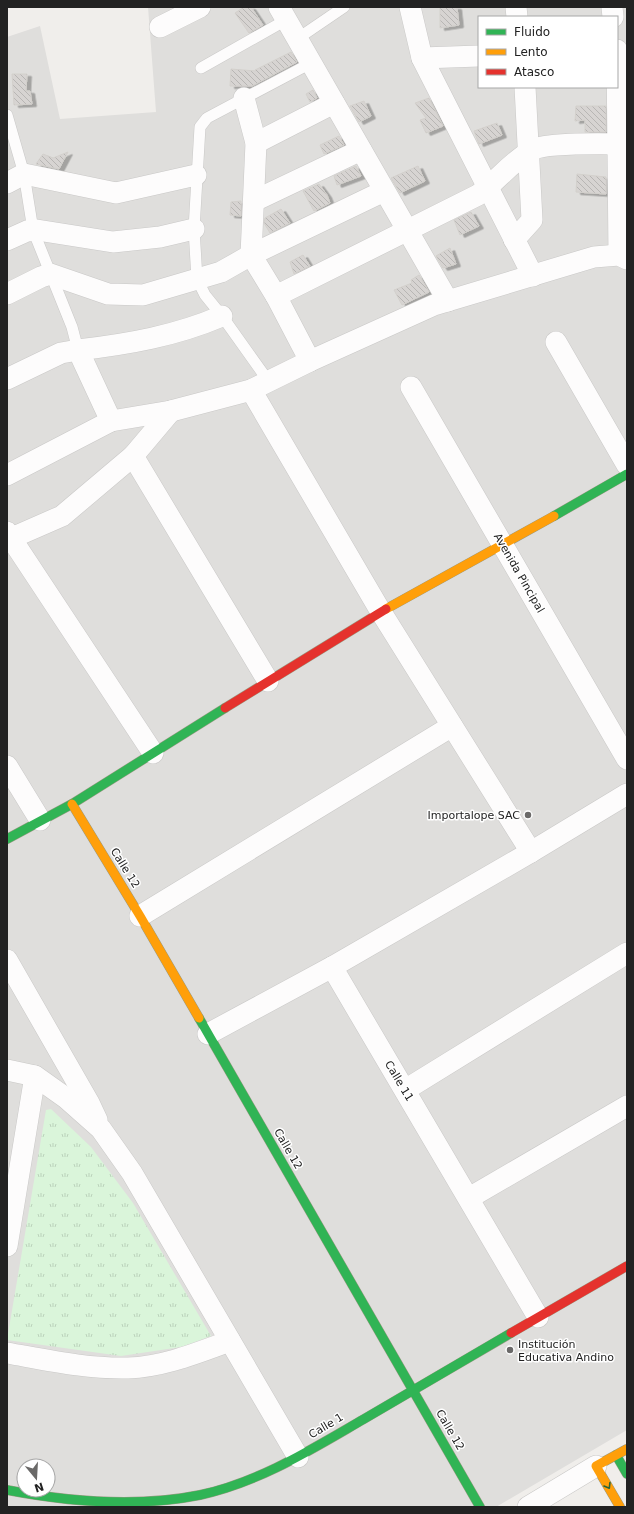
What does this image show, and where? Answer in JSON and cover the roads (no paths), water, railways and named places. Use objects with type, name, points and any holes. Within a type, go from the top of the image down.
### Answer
[{"type":"street","points":[[160,27],[200,7]]},
{"type":"street","points":[[410,7],[422,58],[533,276]]},
{"type":"street","points":[[283,14],[448,301]]},
{"type":"street","points":[[422,58],[478,56]]},
{"type":"street","points":[[7,475],[111,421],[171,411],[260,386],[310,361],[434,305],[594,257],[623,257],[623,144],[620,57]]},
{"type":"street","points":[[514,240],[532,220],[524,88]]},
{"type":"street","points":[[244,98],[256,143],[251,255],[276,296],[310,361]]},
{"type":"street","points":[[256,143],[334,103]]},
{"type":"street","points":[[276,296],[478,195],[488,188],[514,162],[534,149],[560,145],[623,144]]},
{"type":"street","points":[[254,201],[361,150]]},
{"type":"street","points":[[16,178],[116,193],[196,175]]},
{"type":"street","points":[[7,294],[50,274],[108,294],[143,295],[221,272],[251,255],[384,191]]},
{"type":"street","points":[[7,240],[27,230],[113,242],[160,237],[194,229]]},
{"type":"street","points":[[7,378],[61,352],[124,345],[192,329],[222,316]]},
{"type":"street","points":[[556,342],[627,464]]},
{"type":"street","points":[[78,350],[111,421]]},
{"type":"street","points":[[260,386],[381,612],[531,852]]},
{"type":"street","name":"Avenida Pincipal","points":[[411,387],[627,759]]},
{"type":"street","points":[[153,753],[8,536],[62,516],[133,456],[171,411]]},
{"type":"street","points":[[133,456],[268,681]]},
{"type":"street","points":[[7,839],[72,804],[381,612],[503,545],[627,474]]},
{"type":"street","points":[[140,916],[452,726]]},
{"type":"street","points":[[7,766],[40,820]]},
{"type":"street","points":[[208,1034],[332,967],[531,852],[627,794]]},
{"type":"street","name":"Calle 12","points":[[72,804],[140,916],[480,1507]]},
{"type":"street","points":[[405,1090],[627,953]]},
{"type":"street","points":[[7,960],[89,1103],[101,1129],[132,1173],[298,1457]]},
{"type":"street","name":"Calle 11","points":[[332,967],[538,1317]]},
{"type":"street","points":[[7,1070],[35,1076],[66,1098],[101,1129]]},
{"type":"street","points":[[7,1246],[35,1076]]},
{"type":"street","points":[[468,1198],[627,1106]]},
{"type":"street","name":"Calle 1","points":[[7,1490],[90,1502],[144,1502],[199,1495],[257,1477],[298,1457],[412,1389],[627,1266]]},
{"type":"street","points":[[7,1353],[78,1365],[128,1368],[180,1360],[230,1341]]},
{"type":"street","points":[[528,1507],[627,1449]]},
{"type":"street","points":[[616,1455],[627,1474]]},
{"type":"street","points":[[596,1466],[620,1507]]},
{"type":"lane","points":[[297,39],[344,7]]},
{"type":"lane","points":[[201,68],[283,14]]},
{"type":"lane","points":[[260,386],[222,316],[205,295],[197,279],[194,229],[200,127],[207,118],[311,63]]},
{"type":"lane","points":[[7,115],[16,178],[33,230],[72,327],[78,350]]},
{"type":"place","name":"Importalope SAC","points":[[528,815]]},
{"type":"place","name":"Institución Educativa Andino","points":[[510,1350]]}]
